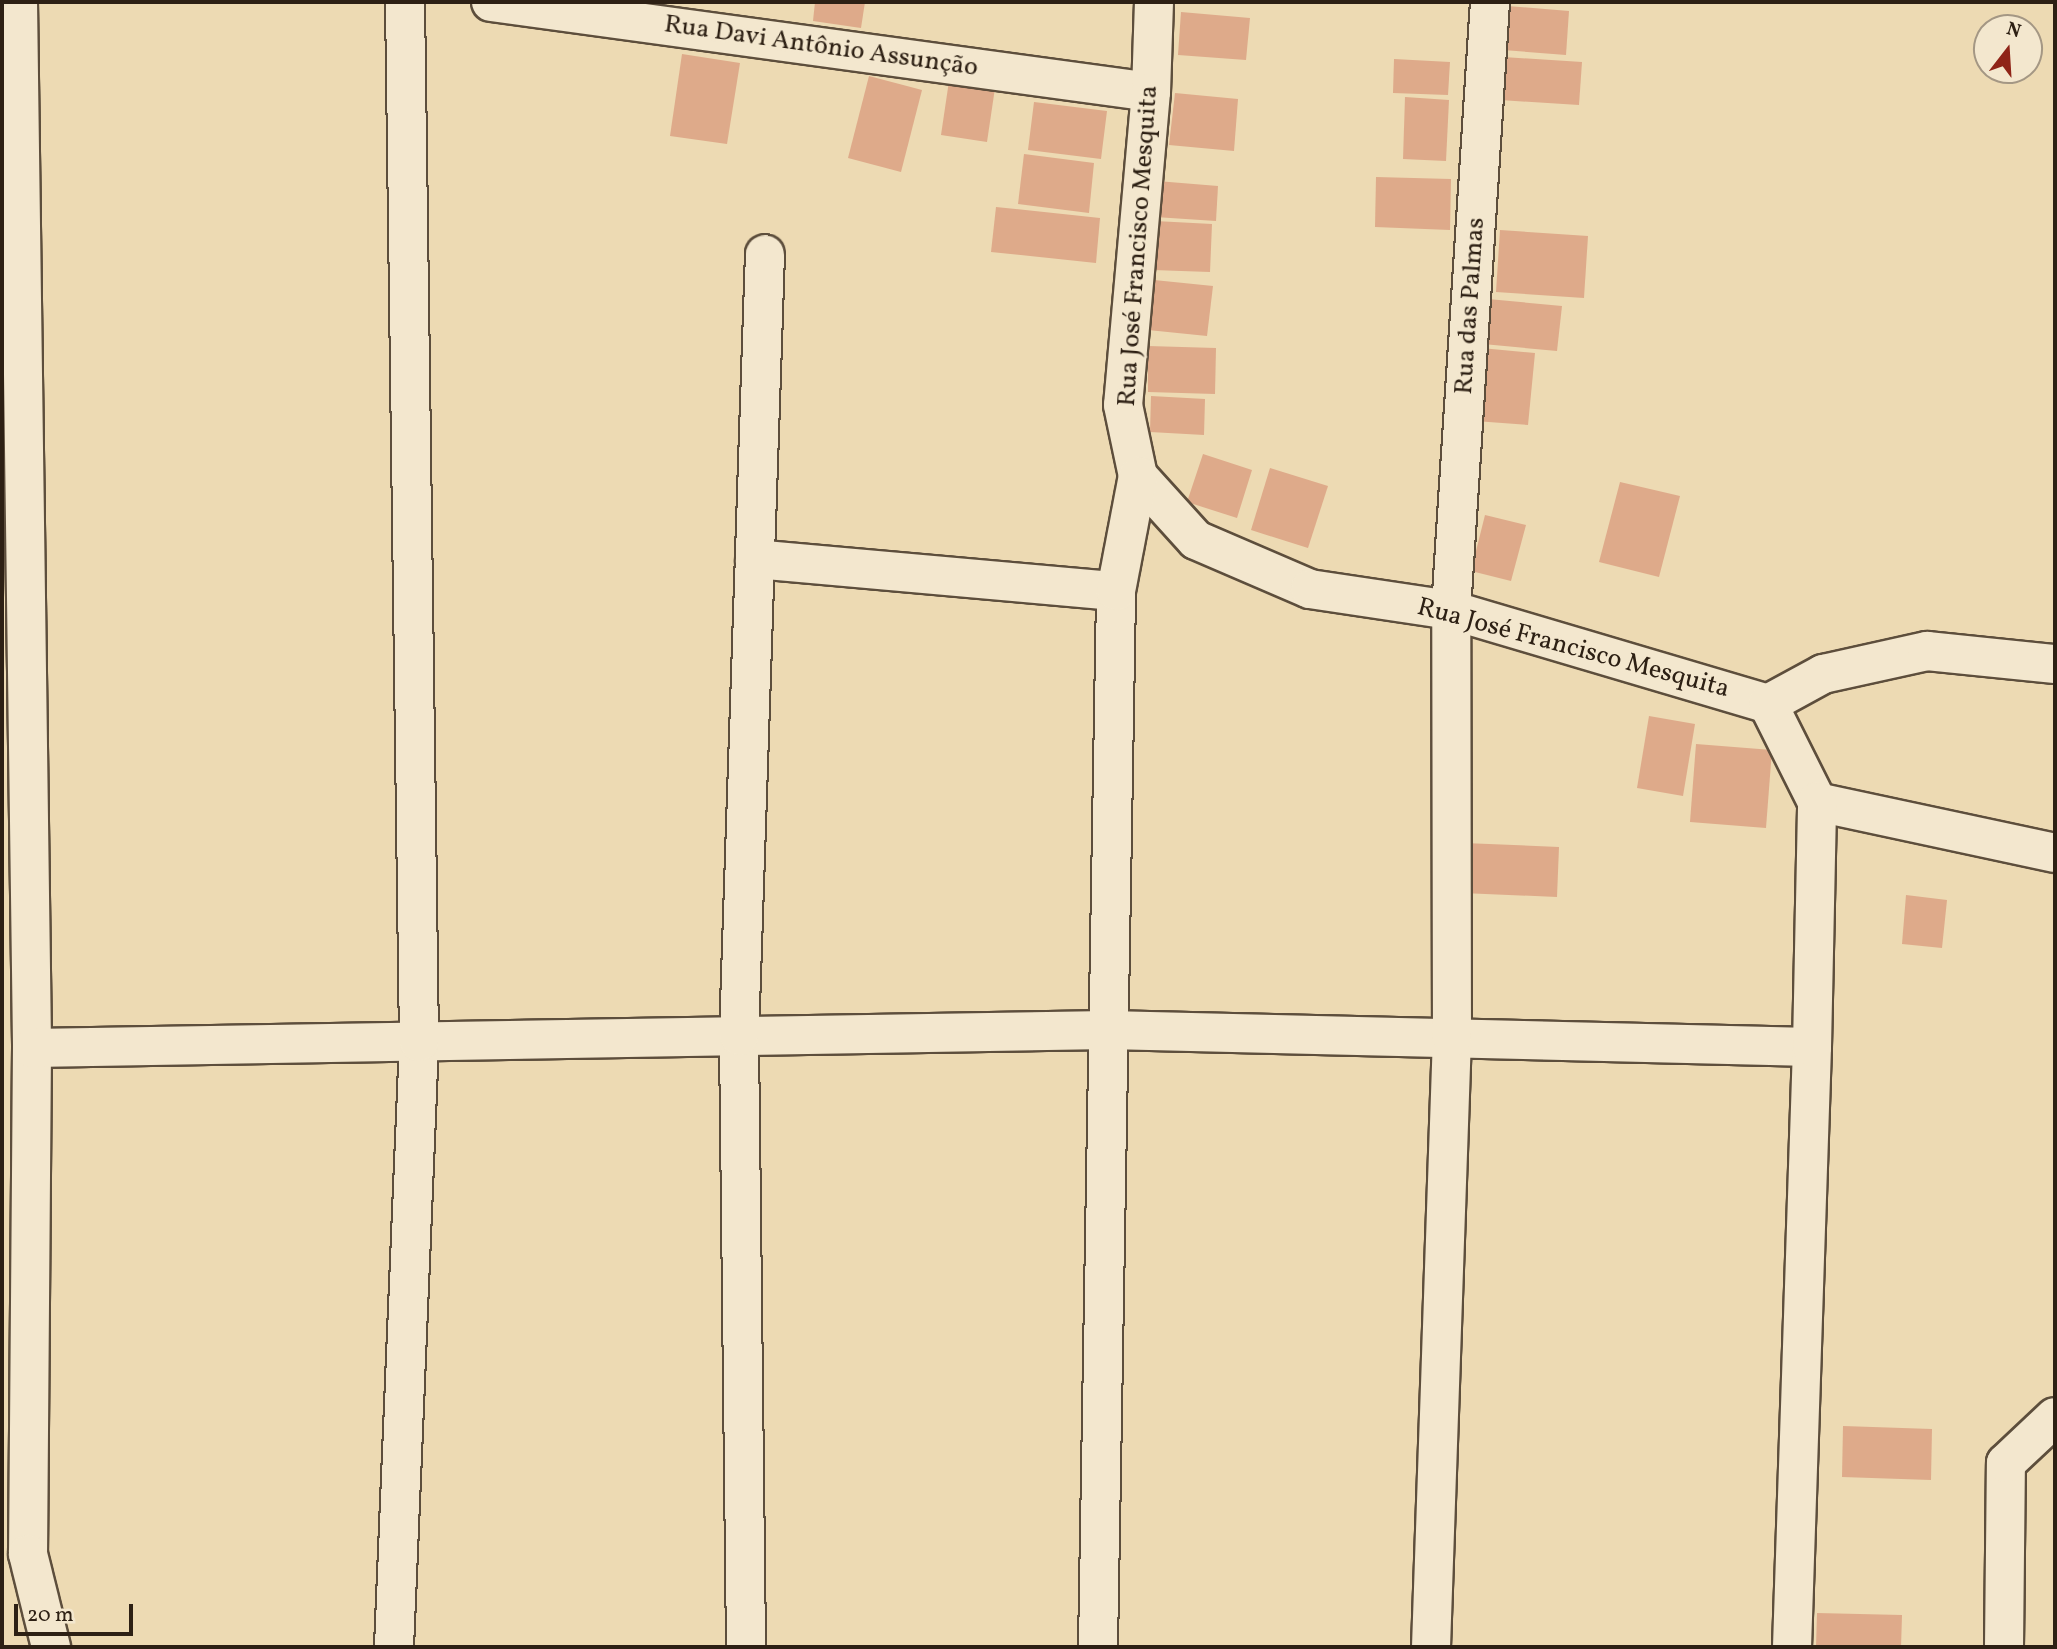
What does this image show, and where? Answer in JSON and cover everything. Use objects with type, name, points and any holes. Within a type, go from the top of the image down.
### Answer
[{"type":"street","points":[[18,2],[32,1048],[28,1555],[51,1647]]},
{"type":"street","points":[[394,1647],[419,1042],[405,2]]},
{"type":"street","name":"Rua Davi Antônio Assunção","points":[[491,2],[1151,92]]},
{"type":"street","name":"Rua José Francisco Mesquita","points":[[1154,2],[1151,92],[1123,405],[1138,476],[1196,540],[1310,589],[1451,610],[1769,704]]},
{"type":"street","name":"Rua das Palmas","points":[[1431,1647],[1452,1037],[1451,610],[1490,2]]},
{"type":"street","points":[[746,1647],[739,1037],[765,254]]},
{"type":"street","points":[[1098,1647],[1116,591],[1138,476]]},
{"type":"street","points":[[755,559],[1116,591]]},
{"type":"street","points":[[1791,1647],[1812,1046],[1817,802],[1769,704],[1823,674],[1927,651],[2055,664]]},
{"type":"street","points":[[1817,802],[2055,853]]},
{"type":"street","points":[[32,1048],[1108,1030],[1812,1046]]},
{"type":"street","points":[[2004,1647],[2006,1463],[2055,1418]]},
{"type":"building","points":[[815,2],[865,2],[861,28],[813,21]]},
{"type":"building","points":[[1507,6],[1569,11],[1566,55],[1503,50]]},
{"type":"building","points":[[1181,12],[1250,18],[1246,60],[1178,55]]},
{"type":"building","points":[[682,54],[740,63],[727,144],[670,136]]},
{"type":"building","points":[[1503,57],[1582,62],[1579,105],[1500,100]]},
{"type":"building","points":[[1394,59],[1450,62],[1448,95],[1393,93]]},
{"type":"building","points":[[869,76],[922,90],[901,172],[848,158]]},
{"type":"building","points":[[949,81],[995,88],[987,142],[941,135]]},
{"type":"building","points":[[1175,93],[1238,99],[1234,151],[1169,145]]},
{"type":"building","points":[[1405,97],[1449,100],[1446,161],[1403,159]]},
{"type":"building","points":[[1034,102],[1107,111],[1101,159],[1028,150]]},
{"type":"building","points":[[1024,154],[1094,163],[1089,213],[1018,204]]},
{"type":"building","points":[[1376,177],[1451,179],[1450,230],[1375,227]]},
{"type":"building","points":[[1157,181],[1218,186],[1216,221],[1155,217]]},
{"type":"building","points":[[996,207],[1100,218],[1096,263],[991,252]]},
{"type":"building","points":[[1155,221],[1212,224],[1210,272],[1153,270]]},
{"type":"building","points":[[1500,230],[1588,236],[1584,298],[1496,292]]},
{"type":"building","points":[[1154,280],[1213,286],[1207,336],[1148,330]]},
{"type":"building","points":[[1488,299],[1562,306],[1557,351],[1483,344]]},
{"type":"building","points":[[1148,346],[1216,348],[1215,394],[1148,392]]},
{"type":"building","points":[[1481,348],[1535,353],[1528,425],[1475,421]]},
{"type":"building","points":[[1151,396],[1205,399],[1204,435],[1150,432]]},
{"type":"building","points":[[1203,454],[1252,470],[1237,518],[1187,502]]},
{"type":"building","points":[[1270,468],[1328,486],[1308,548],[1251,530]]},
{"type":"building","points":[[1620,482],[1680,496],[1659,577],[1599,562]]},
{"type":"building","points":[[1485,515],[1526,525],[1511,581],[1471,571]]},
{"type":"building","points":[[1649,716],[1695,724],[1683,796],[1637,788]]},
{"type":"building","points":[[1696,744],[1772,750],[1766,828],[1690,822]]},
{"type":"building","points":[[1464,843],[1559,847],[1557,897],[1462,893]]},
{"type":"building","points":[[1906,895],[1947,900],[1942,948],[1902,944]]},
{"type":"building","points":[[1843,1426],[1932,1429],[1931,1480],[1842,1477]]},
{"type":"building","points":[[1817,1613],[1902,1615],[1901,1647],[1816,1647]]}]
